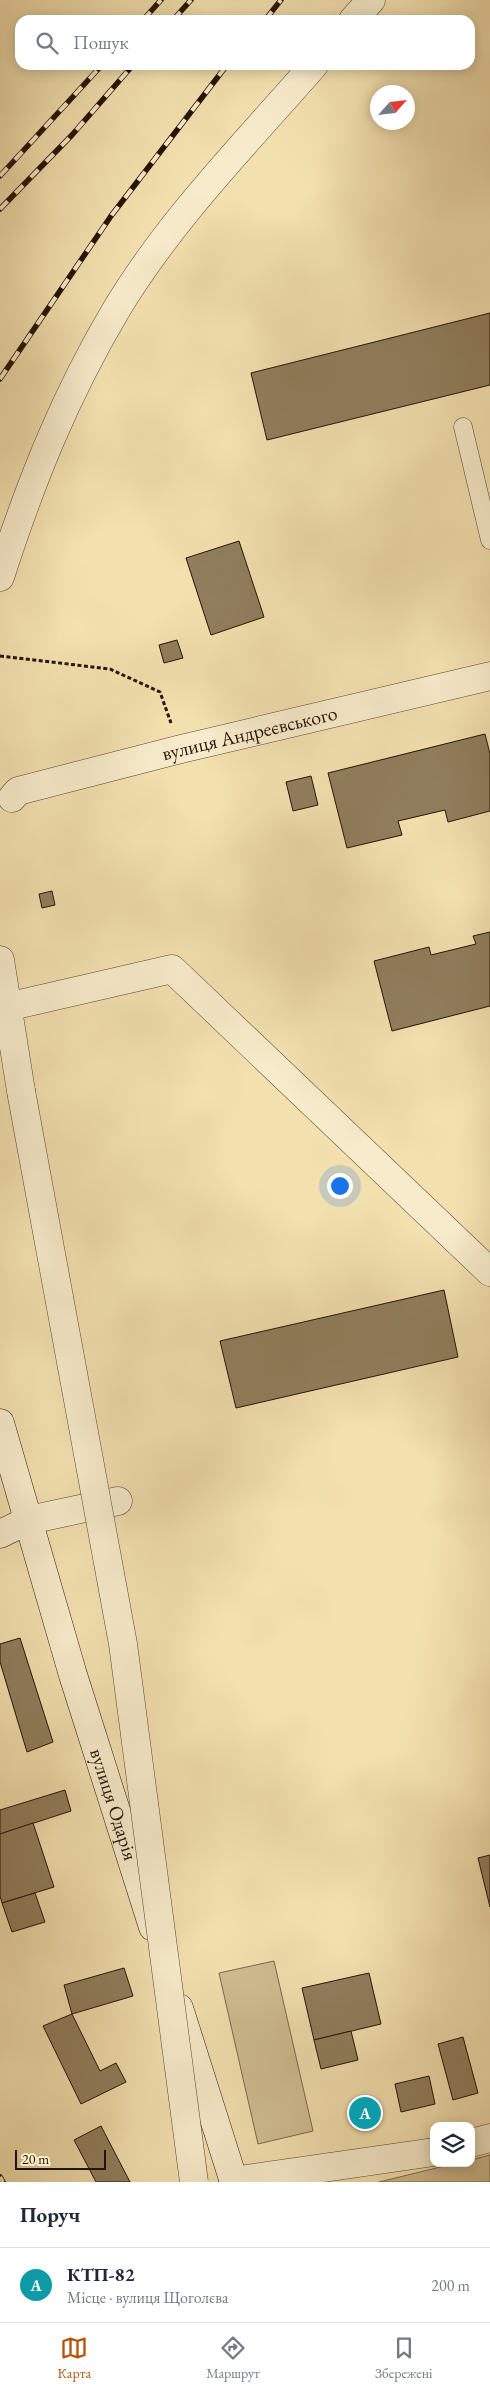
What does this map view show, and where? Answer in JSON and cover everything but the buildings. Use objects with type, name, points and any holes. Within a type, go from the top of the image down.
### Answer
[{"type":"street","points":[[358,15],[371,0]]},
{"type":"street","points":[[0,577],[24,503],[60,413],[117,309],[162,245],[205,190],[310,70]]},
{"type":"street","name":"вулиця Андреєвського","points":[[6,796],[18,791],[181,749],[490,676]]},
{"type":"street","points":[[0,960],[20,1091],[123,1644],[194,2182]]},
{"type":"street","points":[[8,1007],[172,969],[490,1272]]},
{"type":"street","name":"вулиця Одарія","points":[[0,1424],[73,1675],[233,2182]]},
{"type":"street","points":[[0,1534],[29,1520],[118,1501]]},
{"type":"street","points":[[475,2142],[490,2138]]},
{"type":"street","points":[[233,2182],[430,2153]]},
{"type":"lane","points":[[463,427],[490,540]]},
{"type":"path","points":[[0,656],[110,669],[160,692],[181,749]]},
{"type":"shaded area","points":[[274,1961],[313,2131],[258,2144],[219,1973]]},
{"type":"shaded area","points":[[490,2155],[490,2182],[379,2182],[441,2167],[475,2167],[475,2159]]},
{"type":"railway","points":[[148,15],[161,0]]},
{"type":"railway","points":[[178,15],[191,0]]},
{"type":"railway","points":[[269,15],[281,0]]},
{"type":"railway","points":[[0,176],[97,70]]},
{"type":"railway","points":[[0,209],[72,135],[129,70]]},
{"type":"railway","points":[[0,379],[111,216],[223,70]]},
{"type":"railway","points":[[0,2177],[3,2182]]},
{"type":"place","name":"КТП-82","points":[[365,2113]]}]
